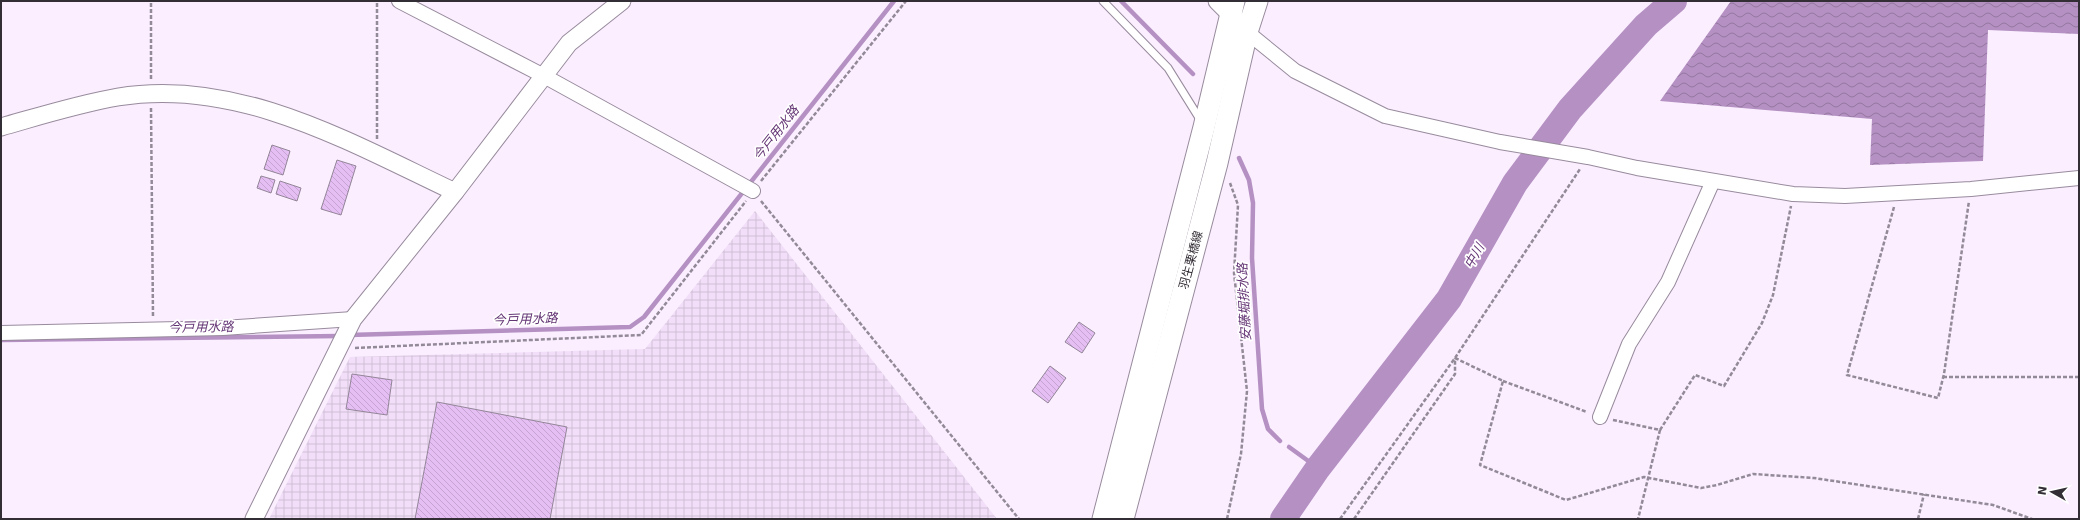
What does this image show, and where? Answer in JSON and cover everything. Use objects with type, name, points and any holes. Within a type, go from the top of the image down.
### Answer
[{"type":"main road","name":"羽生栗橋線","points":[[1123,519],[1217,163],[1248,32],[1257,1]]},
{"type":"main road","name":"羽生栗橋線","points":[[1103,519],[1204,127],[1227,5]]},
{"type":"street","points":[[399,1],[544,76],[753,191]]},
{"type":"street","points":[[254,519],[353,319],[455,192],[570,43],[615,5],[622,1]]},
{"type":"street","points":[[1227,5],[1248,32],[1295,71],[1385,116],[1500,142],[1588,157],[1637,168],[1793,194],[1845,196],[1971,189],[2079,178]]},
{"type":"street","points":[[1,127],[54,112],[119,97],[151,95],[200,96],[264,108],[340,138],[455,192]]},
{"type":"street","points":[[1600,417],[1629,344],[1668,282],[1713,181]]},
{"type":"street","points":[[1,333],[223,328],[353,319]]},
{"type":"lane","points":[[1103,1],[1168,68],[1193,106],[1204,127]]},
{"type":"path","points":[[151,1],[153,330]]},
{"type":"path","points":[[376,155],[377,1]]},
{"type":"path","points":[[338,349],[641,335],[753,191],[906,1]]},
{"type":"path","points":[[1340,519],[1455,358],[1588,157]]},
{"type":"path","points":[[1217,163],[1232,187],[1238,205],[1234,273],[1247,391],[1241,454],[1227,519]]},
{"type":"path","points":[[1898,193],[1847,375],[1938,398],[1944,377],[1971,189]]},
{"type":"path","points":[[753,191],[1020,519]]},
{"type":"path","points":[[1638,519],[1660,430],[1695,375],[1724,386],[1762,323],[1773,295],[1793,194]]},
{"type":"path","points":[[1455,358],[1503,381],[1600,417],[1660,430]]},
{"type":"path","points":[[1354,519],[1455,374],[1455,358]]},
{"type":"path","points":[[1944,377],[2079,377]]},
{"type":"path","points":[[1503,381],[1480,465],[1566,500],[1644,477],[1701,488],[1717,485],[1753,474],[1814,478],[1993,504],[2032,519]]},
{"type":"path","points":[[1918,519],[1924,494]]},
{"type":"shaded area","points":[[755,211],[997,519],[269,519],[350,357],[645,349]]},
{"type":"water","points":[[1731,1],[2079,1],[2079,34],[1988,30],[1983,161],[1870,165],[1872,119],[1660,101]]},
{"type":"building","points":[[272,145],[290,151],[283,175],[264,169]]},
{"type":"building","points":[[337,160],[356,166],[341,215],[321,209]]},
{"type":"building","points":[[261,176],[275,180],[271,193],[257,188]]},
{"type":"building","points":[[280,181],[301,188],[297,201],[276,194]]},
{"type":"building","points":[[1079,322],[1095,333],[1082,353],[1065,342]]},
{"type":"building","points":[[1050,366],[1066,378],[1048,403],[1032,391]]},
{"type":"building","points":[[352,374],[392,380],[387,415],[346,409]]},
{"type":"building","points":[[437,402],[567,427],[550,519],[415,519]]},
{"type":"waterway","name":"今戸用水路","points":[[349,335],[630,327],[644,317],[894,1]]},
{"type":"waterway","name":"安藤堀排水路","points":[[1121,1],[1193,74]]},
{"type":"waterway","name":"中川","points":[[1283,519],[1318,468],[1449,299],[1515,183],[1570,109],[1646,25],[1674,1]]},
{"type":"waterway","name":"安藤堀排水路","points":[[1239,158],[1249,180],[1253,203],[1252,258],[1262,409],[1268,429],[1280,441]]},
{"type":"waterway","name":"今戸用水路","points":[[1,340],[341,336]]},
{"type":"waterway","name":"安藤堀排水路","points":[[1289,447],[1318,468]]}]
